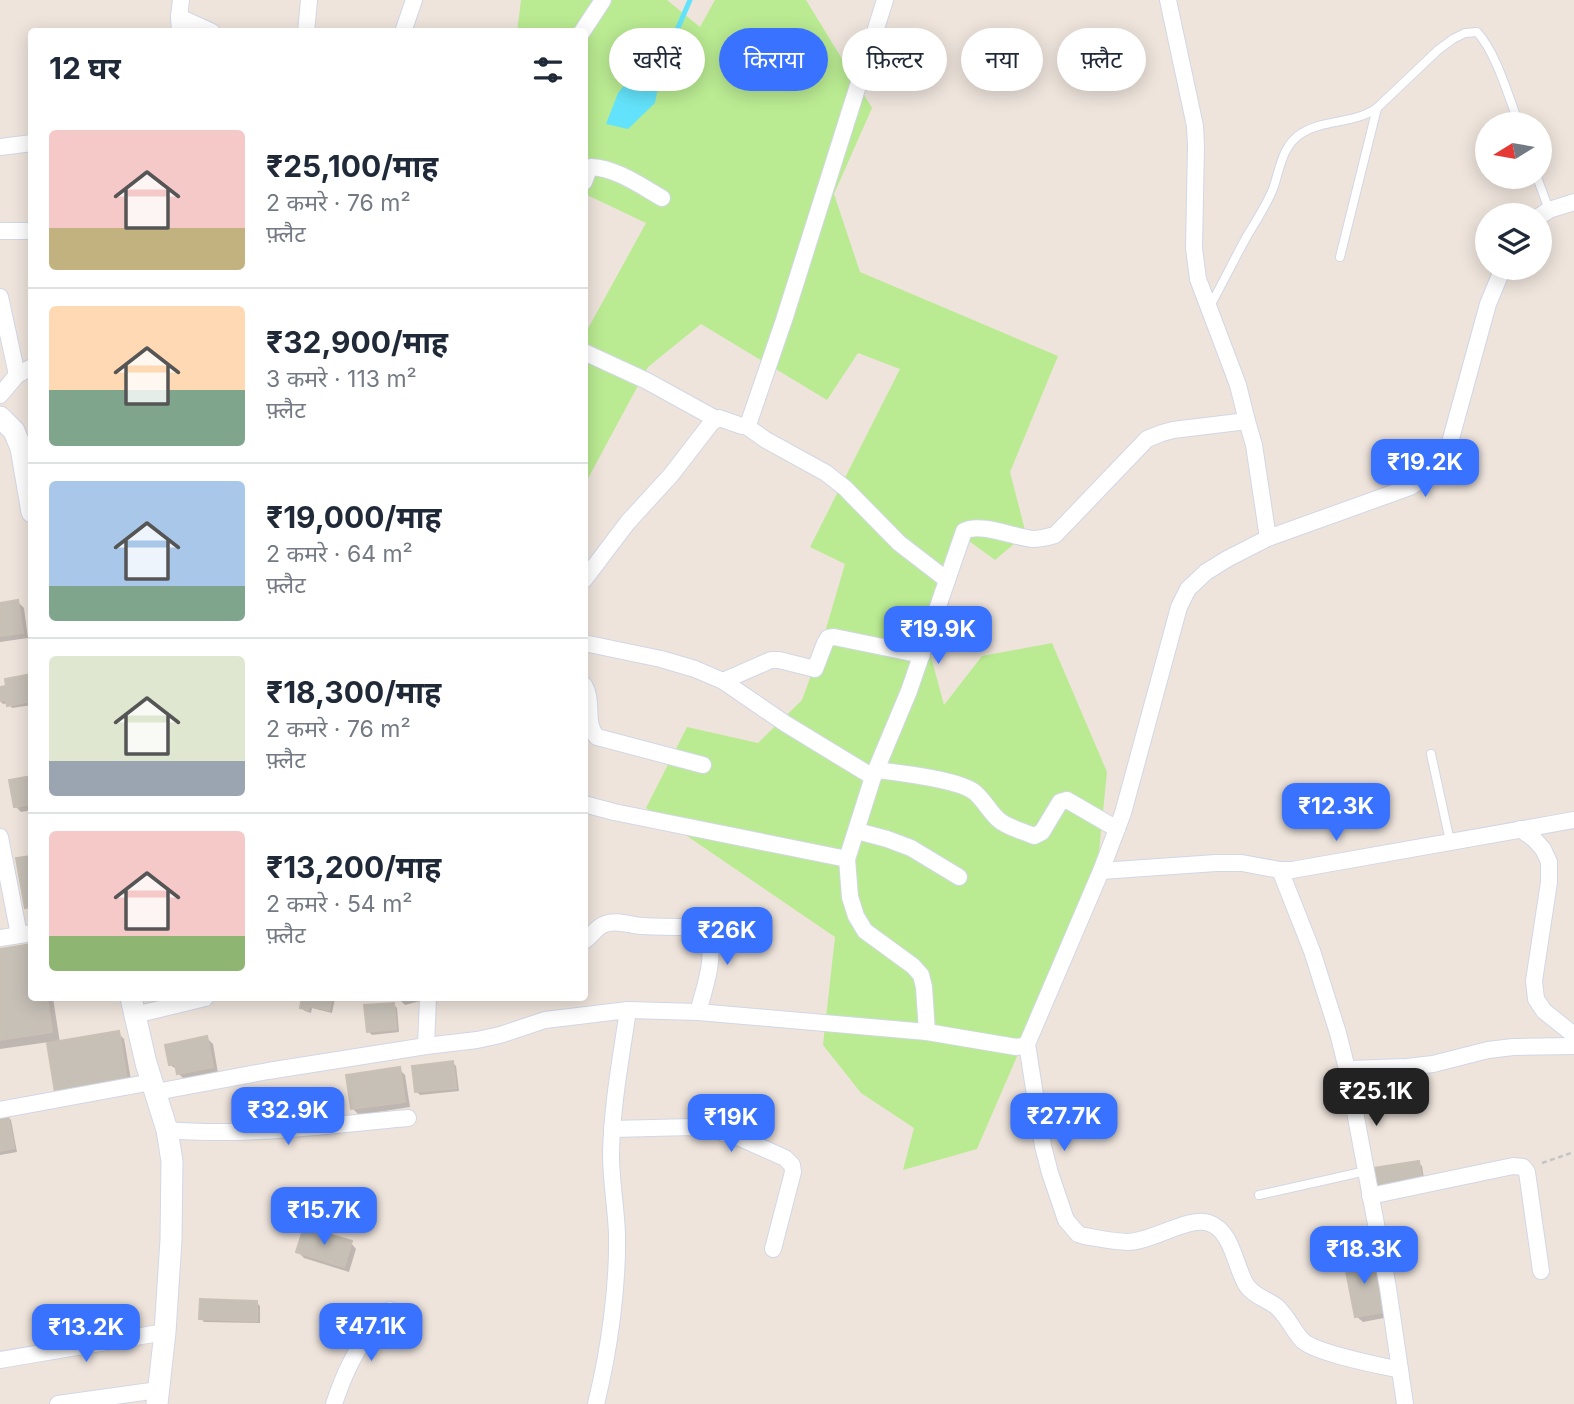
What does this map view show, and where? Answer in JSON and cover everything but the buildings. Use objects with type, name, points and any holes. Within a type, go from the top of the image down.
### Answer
[{"type":"street","points":[[180,24],[181,0]]},
{"type":"street","points":[[306,28],[309,0]]},
{"type":"street","points":[[404,28],[414,0]]},
{"type":"street","points":[[585,28],[603,0]]},
{"type":"street","points":[[746,426],[785,320],[885,0]]},
{"type":"street","points":[[1168,0],[1195,126],[1194,248],[1198,279],[1238,386],[1254,445],[1268,538]]},
{"type":"street","points":[[0,147],[28,144]]},
{"type":"street","points":[[588,171],[591,167],[599,167],[662,198]]},
{"type":"street","points":[[1552,210],[1574,202]]},
{"type":"street","points":[[0,231],[28,231]]},
{"type":"street","points":[[1400,1370],[1363,1362],[1308,1344],[1301,1339],[1282,1312],[1248,1287],[1232,1249],[1216,1227],[1209,1223],[1192,1223],[1159,1235],[1127,1242],[1078,1234],[1066,1220],[1050,1173],[1043,1146],[1027,1044],[1123,813],[1179,607],[1188,589],[1206,572],[1268,538],[1410,487],[1427,477],[1441,461],[1449,446],[1488,303],[1498,280]]},
{"type":"street","points":[[0,297],[28,369],[0,395]]},
{"type":"street","points":[[588,354],[647,381],[716,419],[746,426],[826,473],[845,488],[899,543],[947,580]]},
{"type":"street","points":[[0,416],[14,431],[21,448],[28,489]]},
{"type":"street","points":[[588,575],[634,515],[671,475],[716,419]]},
{"type":"street","points":[[927,1032],[921,975],[865,930],[856,916],[850,897],[847,859],[875,774],[922,655],[962,536],[968,529],[974,528],[1032,539],[1055,535],[1147,439],[1173,430],[1247,421]]},
{"type":"street","points":[[723,681],[771,660],[814,669],[828,638],[834,637],[922,655]]},
{"type":"street","points":[[588,644],[661,659],[723,681],[786,724],[875,774],[933,779],[972,790],[1000,821],[1034,836],[1042,832],[1063,800],[1117,829]]},
{"type":"street","points":[[588,692],[590,726],[597,737],[703,765]]},
{"type":"street","points":[[588,805],[847,859]]},
{"type":"street","points":[[1101,871],[1216,863],[1241,863],[1292,870],[1574,820]]},
{"type":"street","points":[[1520,830],[1534,839],[1549,862],[1549,882],[1534,981],[1536,999],[1544,1011],[1574,1035]]},
{"type":"street","points":[[857,831],[911,848],[959,877]]},
{"type":"street","points":[[0,837],[25,934],[0,938]]},
{"type":"street","points":[[1280,870],[1312,951],[1347,1069],[1394,1320],[1405,1404]]},
{"type":"street","points":[[588,939],[603,924],[613,922],[702,929],[709,940],[711,951],[698,1012]]},
{"type":"street","points":[[58,1404],[158,1397],[172,1240],[172,1161],[167,1130],[141,1045],[133,1006],[178,1001]]},
{"type":"street","points":[[426,1046],[428,1001]]},
{"type":"street","points":[[0,1110],[477,1040],[545,1020],[628,1010],[698,1012],[927,1032],[1016,1047],[1027,1044]]},
{"type":"street","points":[[596,1404],[615,1282],[617,1231],[612,1181],[612,1129],[628,1010]]},
{"type":"street","points":[[1347,1069],[1407,1067],[1513,1047],[1574,1046]]},
{"type":"street","points":[[167,1130],[232,1133],[408,1118]]},
{"type":"street","points":[[612,1129],[682,1127],[714,1130],[738,1137],[785,1158],[792,1165],[793,1172],[773,1249]]},
{"type":"street","points":[[1370,1196],[1513,1166],[1523,1167],[1527,1172],[1541,1271]]},
{"type":"street","points":[[334,1404],[359,1347],[390,1310]]},
{"type":"street","points":[[0,1360],[165,1332]]},
{"type":"lane","points":[[1209,308],[1262,212],[1290,142],[1302,132],[1368,114],[1437,50],[1465,33],[1477,32],[1484,39],[1514,112]]},
{"type":"lane","points":[[1340,257],[1377,107]]},
{"type":"lane","points":[[1430,754],[1450,841]]},
{"type":"lane","points":[[1259,1195],[1366,1171]]},
{"type":"path","points":[[1527,1172],[1538,1164],[1574,1152]]},
{"type":"green space","points":[[521,0],[667,0],[700,27],[715,0],[806,0],[823,28],[719,28],[719,91],[828,91],[828,36],[842,59],[842,91],[862,91],[872,108],[834,194],[860,272],[1058,356],[1010,472],[1026,534],[995,560],[962,536],[934,601],[930,653],[944,705],[982,656],[1052,643],[1107,772],[1097,871],[977,1149],[903,1170],[914,1128],[861,1093],[823,1045],[835,937],[646,808],[687,727],[758,743],[802,700],[845,564],[810,547],[900,369],[858,353],[827,400],[701,324],[648,367],[588,478],[588,329],[646,223],[588,195],[588,28],[518,28]]},
{"type":"water","points":[[657,91],[655,103],[628,129],[606,124],[618,93]]},
{"type":"waterway","points":[[678,28],[690,0]]}]
